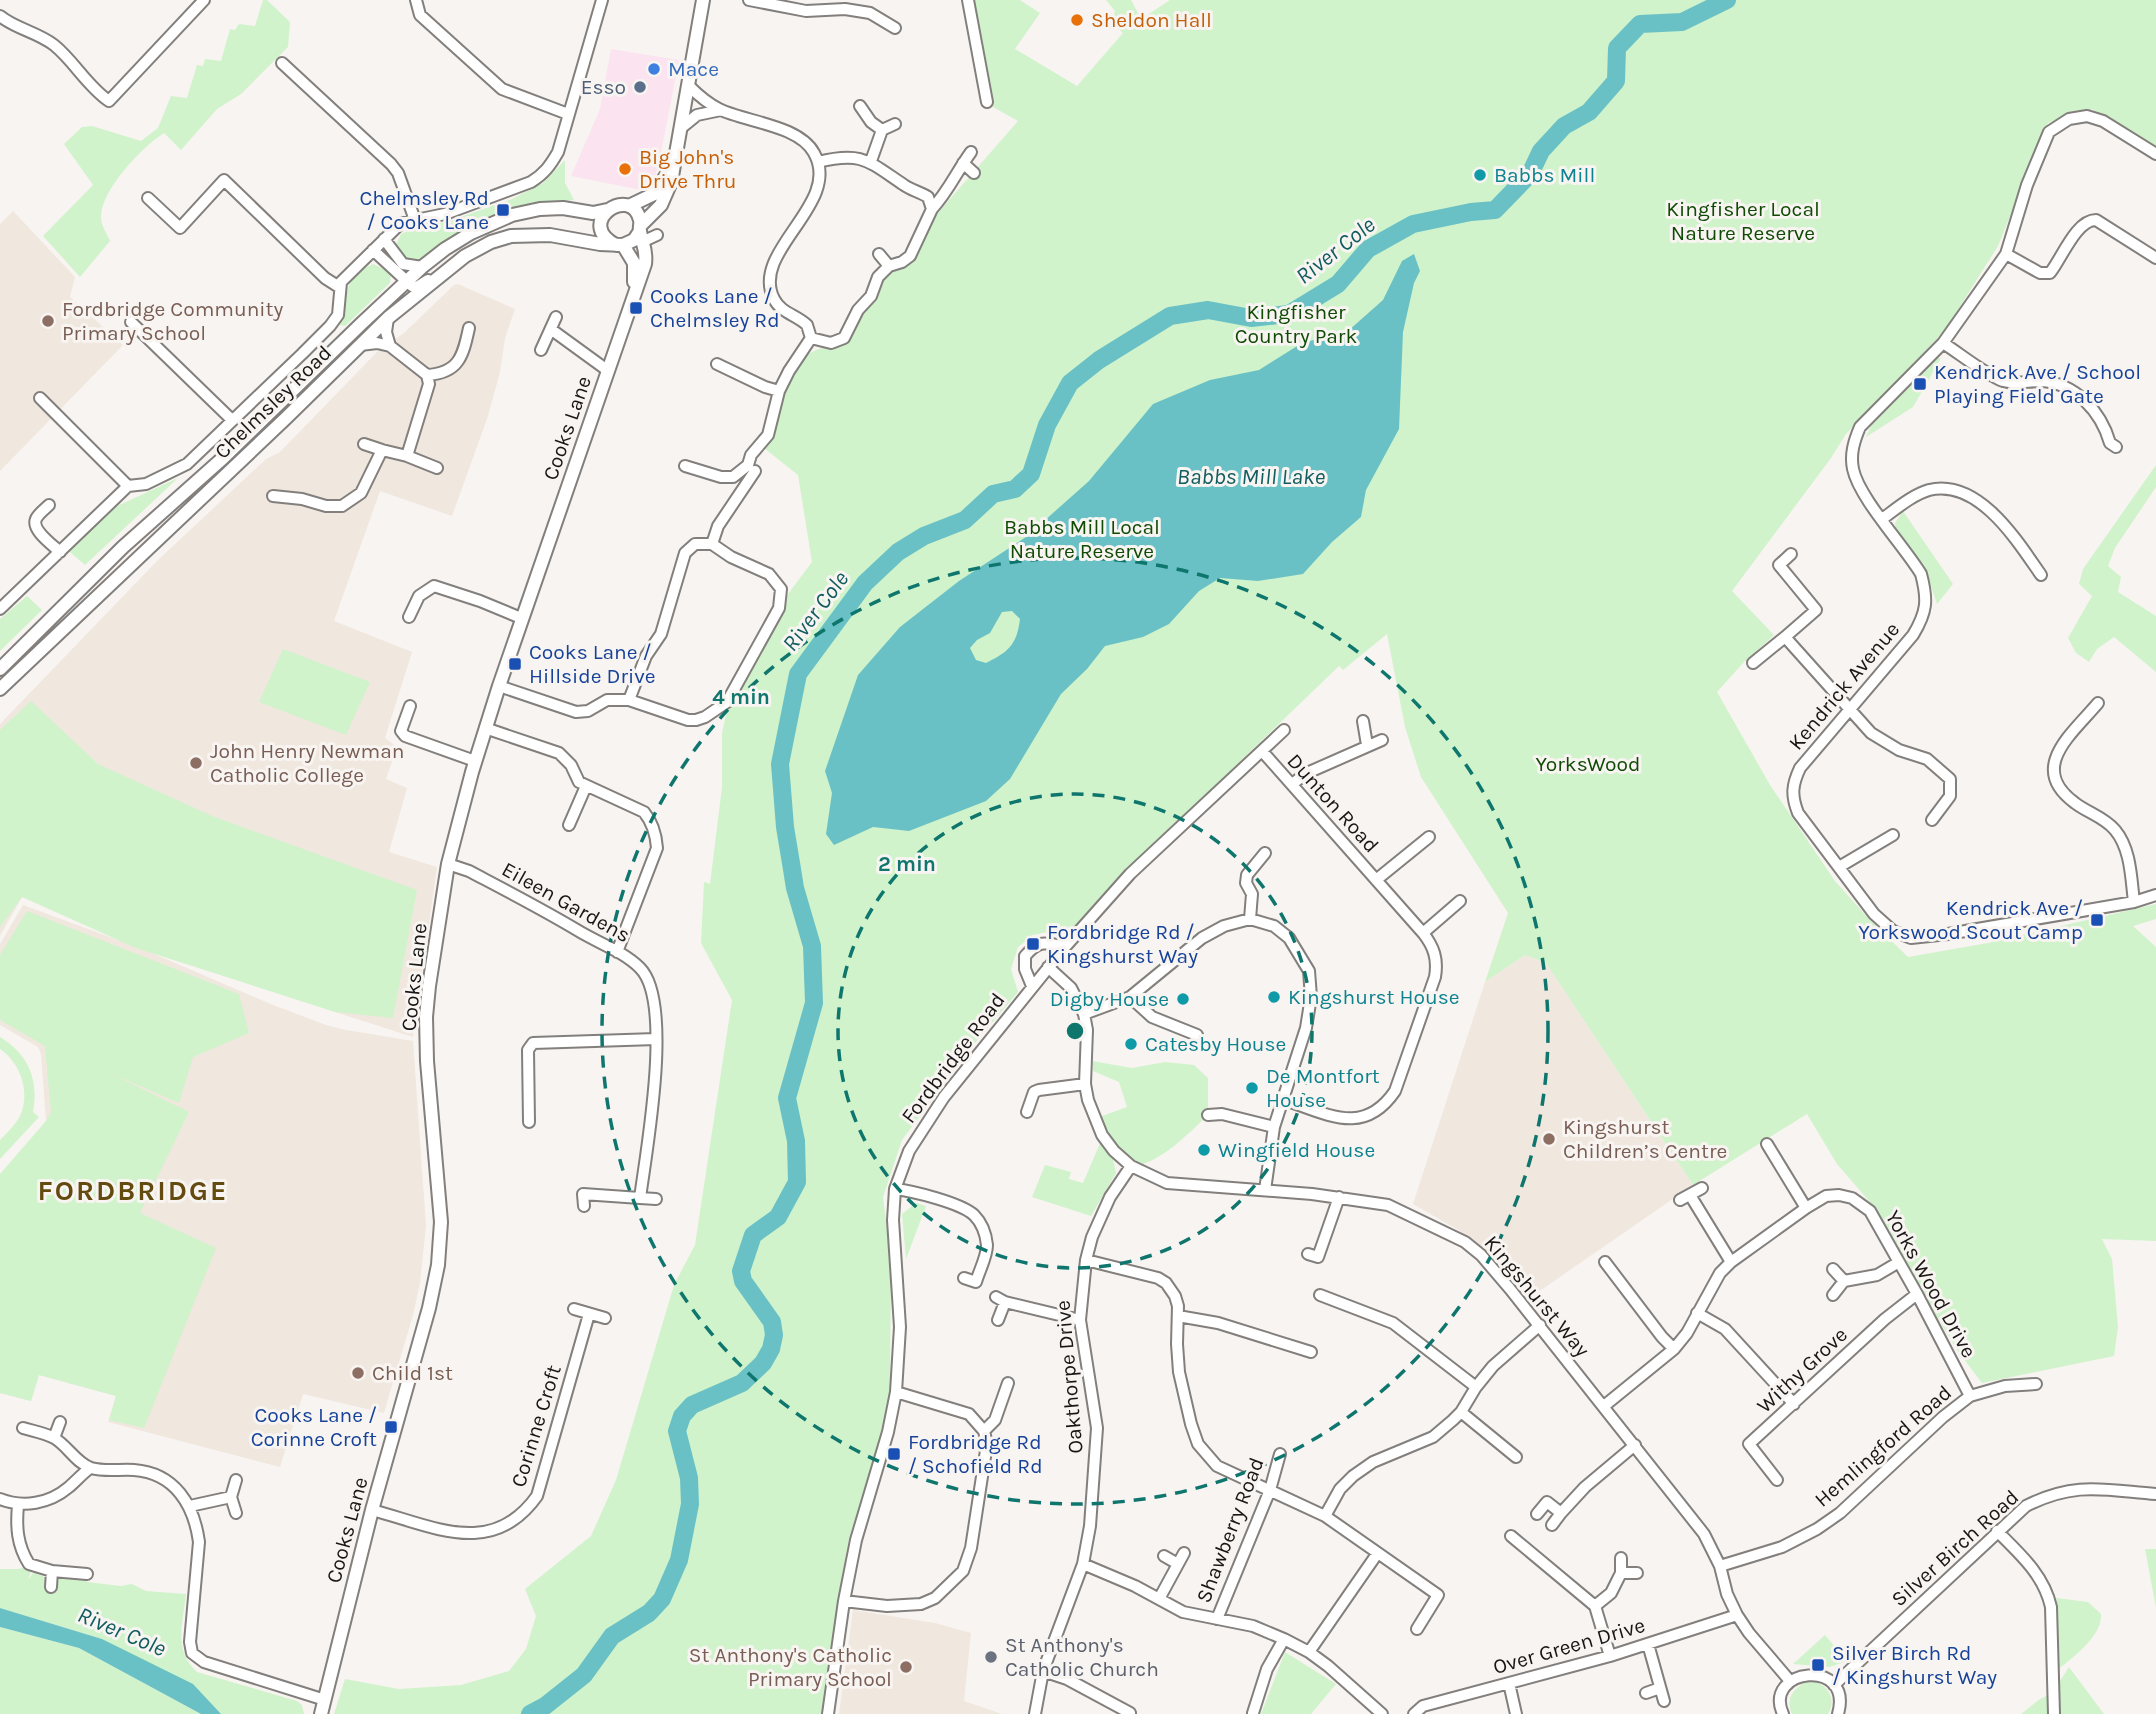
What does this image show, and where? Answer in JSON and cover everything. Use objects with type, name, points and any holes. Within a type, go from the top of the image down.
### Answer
[{"type":"street","points":[[0,16],[11,25],[25,29],[55,46],[94,89],[109,101],[204,0]]},
{"type":"street","points":[[0,609],[128,486],[146,484],[187,464],[335,320],[340,308],[339,287],[347,275],[401,223],[445,214],[542,176],[558,152],[602,0]]},
{"type":"street","points":[[620,245],[634,240],[667,195],[703,0]]},
{"type":"street","points":[[749,0],[806,11],[845,9],[870,13],[895,29]]},
{"type":"street","points":[[968,0],[987,102]]},
{"type":"street","points":[[416,1],[420,15],[502,89],[568,114]]},
{"type":"street","points":[[282,63],[391,164],[398,173],[415,220]]},
{"type":"street","points":[[685,466],[704,464],[721,477],[733,477],[748,465],[751,455],[768,435],[779,391],[811,338],[807,325],[778,306],[770,288],[771,277],[787,237],[818,191],[818,162],[809,146],[796,136],[720,110],[701,98],[689,86]]},
{"type":"street","points":[[860,106],[882,130]]},
{"type":"street","points":[[681,128],[697,115],[720,110]]},
{"type":"street","name":"Kendrick Avenue","points":[[2156,154],[2103,121],[2087,116],[2069,119],[2049,132],[2039,153],[2006,254],[1943,343],[1860,427],[1853,443],[1853,468],[1858,482],[1921,574],[1925,589],[1924,617],[1913,635],[1800,768],[1793,783],[1792,797],[1798,813],[1874,914],[1893,931],[1911,938],[2134,902],[2156,895]]},
{"type":"street","points":[[871,161],[882,130],[895,124]]},
{"type":"street","points":[[811,338],[831,342],[844,338],[859,310],[871,296],[878,277],[889,266],[910,256],[932,209],[949,189],[955,173],[971,152]]},
{"type":"street","points":[[818,162],[839,157],[871,161],[907,187],[928,197],[932,209]]},
{"type":"street","points":[[607,210],[617,205],[629,206],[654,194],[664,182],[673,162]]},
{"type":"street","points":[[962,163],[974,173]]},
{"type":"street","points":[[148,198],[180,228],[224,180],[325,278],[339,287]]},
{"type":"street","points":[[629,206],[636,213],[641,232]]},
{"type":"street","name":"Chelmsley Road","points":[[0,669],[123,547],[223,458],[422,267],[471,233],[512,215],[540,209],[563,208],[593,213],[607,210]]},
{"type":"street","name":"Cooks Lane","points":[[607,210],[601,219],[602,234],[607,241],[620,245],[634,263],[632,299]]},
{"type":"street","points":[[804,215],[815,223]]},
{"type":"street","points":[[2006,254],[2040,273],[2050,273],[2081,225],[2089,220],[2096,220],[2156,258]]},
{"type":"street","points":[[641,232],[657,235]]},
{"type":"street","name":"Cooks Lane","points":[[321,1714],[372,1510],[429,1308],[438,1265],[441,1222],[427,1061],[426,1017],[448,864],[475,761],[521,618],[645,264],[646,252],[641,232]]},
{"type":"street","name":"Chelmsley Road","points":[[0,689],[388,318],[456,262],[491,242],[522,234],[550,235],[620,245]]},
{"type":"street","points":[[384,239],[403,264],[422,267]]},
{"type":"street","points":[[373,250],[417,287],[448,263],[456,262]]},
{"type":"street","points":[[879,254],[889,266]]},
{"type":"street","points":[[541,350],[556,317]]},
{"type":"street","points":[[388,318],[386,332],[390,345]]},
{"type":"street","points":[[131,322],[232,420]]},
{"type":"street","points":[[427,375],[441,374],[460,361],[469,328]]},
{"type":"street","points":[[552,330],[607,370]]},
{"type":"street","points":[[1943,343],[2002,380],[2022,384],[2039,381],[2061,384],[2088,402],[2107,432],[2110,443],[2116,447]]},
{"type":"street","points":[[360,345],[390,345],[427,375],[429,384],[407,456]]},
{"type":"street","points":[[717,364],[779,391]]},
{"type":"street","points":[[729,383],[733,370]]},
{"type":"street","points":[[40,398],[128,486]]},
{"type":"street","points":[[364,444],[437,468]]},
{"type":"street","points":[[274,496],[302,499],[326,506],[342,506],[361,494],[382,450]]},
{"type":"street","points":[[712,544],[718,526],[755,471]]},
{"type":"street","points":[[1882,519],[1919,494],[1928,491],[1936,489],[1962,494],[1972,498],[2005,524],[2041,575]]},
{"type":"street","points":[[49,505],[36,519],[35,524],[60,552]]},
{"type":"street","points":[[499,686],[576,712],[588,711],[607,700],[629,700],[696,720],[722,707],[779,608],[781,589],[769,574],[732,557],[712,544],[695,544],[685,553],[661,634],[646,656],[629,700]]},
{"type":"street","points":[[1753,663],[1816,610],[1779,565],[1791,554]]},
{"type":"street","points":[[781,589],[793,584]]},
{"type":"street","points":[[409,617],[419,596],[434,586],[521,618]]},
{"type":"street","points":[[1785,637],[1871,733],[1899,750],[1927,759],[1950,779],[1950,796],[1932,820]]},
{"type":"street","points":[[2098,704],[2062,743],[2053,763],[2054,779],[2075,804],[2100,817],[2115,830],[2126,849],[2134,902]]},
{"type":"street","points":[[410,706],[401,731],[405,736],[475,761]]},
{"type":"street","points":[[1363,721],[1367,745]]},
{"type":"street","points":[[485,728],[559,753],[571,765],[579,782],[645,812],[651,820],[657,848],[618,951]]},
{"type":"street","name":"Fordbridge Road","points":[[828,1714],[844,1601],[856,1540],[888,1432],[896,1392],[900,1327],[893,1220],[895,1189],[909,1151],[937,1108],[1031,986],[1130,874],[1284,730]]},
{"type":"street","points":[[1292,784],[1307,773],[1382,740]]},
{"type":"street","name":"Dunton Road","points":[[1262,751],[1423,933],[1433,946],[1437,963],[1435,977],[1395,1091],[1384,1107],[1368,1117],[1347,1120],[1282,1099]]},
{"type":"street","points":[[569,825],[586,786]]},
{"type":"street","points":[[1839,867],[1893,835]]},
{"type":"street","name":"Dunton Road","points":[[1377,880],[1429,837]]},
{"type":"street","points":[[1250,919],[1252,894],[1247,875],[1265,853]]},
{"type":"street","name":"Eileen Gardens","points":[[448,864],[469,871],[618,951],[642,969],[649,981],[653,993],[657,1063],[640,1198]]},
{"type":"street","points":[[1423,933],[1460,901]]},
{"type":"street","points":[[1084,1014],[1129,997],[1202,938],[1224,926],[1250,919],[1274,926],[1289,938],[1308,971],[1311,997],[1306,1028],[1273,1128],[1265,1190]]},
{"type":"street","points":[[1031,986],[1025,969],[1025,956],[1035,945],[1047,943],[1065,947]]},
{"type":"street","name":"Kingshurst Way","points":[[1048,967],[1071,988],[1084,1014],[1087,1030],[1085,1084],[1094,1119],[1114,1151],[1131,1166],[1167,1183],[1339,1197],[1388,1205],[1459,1238],[1481,1255],[1540,1325],[1704,1534],[1720,1566],[1727,1594],[1737,1615],[1790,1681]]},
{"type":"street","points":[[1129,997],[1152,1017],[1197,1035]]},
{"type":"street","points":[[528,1122],[528,1050],[534,1043],[656,1039]]},
{"type":"street","points":[[1027,1112],[1034,1092],[1085,1084]]},
{"type":"street","points":[[1209,1115],[1222,1114],[1273,1128]]},
{"type":"street","points":[[1767,1144],[1806,1208]]},
{"type":"street","name":"Oakthorpe Drive","points":[[1035,1714],[1043,1671],[1083,1564],[1090,1526],[1097,1428],[1080,1320],[1086,1260],[1092,1237],[1110,1197],[1131,1166]]},
{"type":"street","points":[[1702,1188],[1685,1197],[1731,1262]]},
{"type":"street","points":[[895,1189],[913,1191],[965,1210],[977,1219],[982,1227],[987,1249],[976,1282],[964,1278]]},
{"type":"street","points":[[584,1206],[583,1194],[656,1199]]},
{"type":"street","name":"Yorks Wood Drive","points":[[1604,1406],[1674,1349],[1687,1333],[1710,1288],[1731,1262],[1806,1208],[1826,1196],[1839,1195],[1852,1198],[1870,1211],[1970,1396]]},
{"type":"street","points":[[1308,1254],[1318,1257],[1339,1197]]},
{"type":"street","points":[[1086,1260],[1158,1278],[1166,1283],[1175,1296],[1179,1372],[1191,1424],[1198,1444],[1217,1466],[1325,1516],[1438,1595]]},
{"type":"street","points":[[1605,1262],[1674,1349]]},
{"type":"street","points":[[1833,1295],[1844,1281],[1877,1275],[1899,1262]]},
{"type":"street","points":[[1833,1269],[1844,1281]]},
{"type":"street","name":"Withy Grove","points":[[1777,1480],[1749,1444],[1885,1319],[1917,1294]]},
{"type":"street","points":[[1320,1295],[1393,1323],[1476,1387]]},
{"type":"street","points":[[998,1320],[1000,1300],[1080,1320]]},
{"type":"street","points":[[573,1309],[606,1318]]},
{"type":"street","points":[[1697,1313],[1725,1329],[1794,1404]]},
{"type":"street","name":"Corinne Croft","points":[[372,1510],[457,1533],[487,1532],[513,1522],[520,1516],[537,1496],[589,1314]]},
{"type":"street","points":[[1178,1316],[1218,1323],[1311,1352]]},
{"type":"street","points":[[1325,1516],[1340,1489],[1353,1476],[1373,1462],[1433,1437],[1461,1412],[1493,1366],[1540,1325]]},
{"type":"street","points":[[985,1431],[995,1420],[1008,1383]]},
{"type":"street","name":"Hemlingford Road","points":[[1720,1566],[1782,1547],[1817,1529],[1840,1513],[1943,1417],[1970,1396],[2005,1386],[2036,1384]]},
{"type":"street","points":[[844,1601],[887,1606],[921,1604],[935,1598],[963,1571],[971,1548],[986,1444],[985,1431],[969,1414],[896,1392]]},
{"type":"street","points":[[1461,1412],[1516,1457]]},
{"type":"street","points":[[54,1438],[60,1422]]},
{"type":"street","points":[[23,1428],[54,1438],[90,1468],[156,1474],[180,1491],[190,1506],[200,1542],[190,1642],[192,1653],[204,1662],[325,1700]]},
{"type":"street","points":[[1552,1525],[1585,1487],[1635,1445]]},
{"type":"street","name":"Shawberry Road","points":[[1217,1619],[1270,1490],[1280,1454]]},
{"type":"street","points":[[0,1499],[18,1505],[32,1504],[55,1496],[90,1468]]},
{"type":"street","points":[[236,1480],[231,1497],[236,1513]]},
{"type":"street","name":"Silver Birch Road","points":[[1834,1685],[2026,1506],[2049,1494],[2082,1488],[2156,1494]]},
{"type":"street","points":[[190,1506],[231,1497]]},
{"type":"street","points":[[1537,1514],[1547,1502],[1561,1513]]},
{"type":"street","points":[[18,1505],[16,1520],[19,1546],[29,1564],[52,1571],[87,1574]]},
{"type":"street","points":[[1997,1531],[2031,1564],[2049,1597],[2053,1714]]},
{"type":"street","points":[[1511,1536],[1595,1605],[1610,1656]]},
{"type":"street","points":[[1159,1598],[1184,1553]]},
{"type":"street","points":[[1309,1652],[1377,1554]]},
{"type":"street","points":[[1164,1556],[1178,1564]]},
{"type":"street","points":[[1595,1605],[1611,1593],[1621,1573],[1621,1558]]},
{"type":"street","points":[[1083,1564],[1135,1586],[1183,1612],[1253,1626],[1284,1639],[1309,1652],[1382,1714]]},
{"type":"street","points":[[51,1587],[52,1571]]},
{"type":"street","points":[[1621,1573],[1637,1573]]},
{"type":"street","points":[[1422,1625],[1438,1595],[1449,1589]]},
{"type":"street","name":"Over Green Drive","points":[[1413,1714],[1423,1706],[1610,1656],[1737,1615]]},
{"type":"street","points":[[1253,1713],[1267,1670],[1284,1639]]},
{"type":"street","points":[[1648,1644],[1664,1701]]},
{"type":"street","points":[[1043,1671],[1067,1679],[1130,1713]]},
{"type":"street","points":[[1783,1714],[1780,1709],[1782,1694],[1790,1681],[1805,1674],[1813,1674],[1821,1675],[1834,1685],[1839,1695],[1838,1714]]},
{"type":"street","points":[[1509,1684],[1516,1714]]},
{"type":"street","points":[[1646,1693],[1660,1688]]},
{"type":"shaded area","points":[[611,49],[679,60],[659,163],[652,186],[646,191],[571,176],[600,109]]},
{"type":"shaded area","name":"Fordbridge Community Primary School","points":[[13,211],[75,277],[70,297],[123,345],[0,471],[0,224]]},
{"type":"shaded area","name":"John Henry Newman Catholic College","points":[[458,284],[515,309],[505,338],[500,372],[488,416],[452,516],[380,491],[334,621],[412,652],[385,738],[397,747],[386,779],[407,788],[389,852],[437,867],[413,1037],[134,941],[22,897],[0,936],[0,724],[157,561],[266,459],[280,452],[376,353],[404,333]]},
{"type":"shaded area","points":[[23,905],[145,950],[326,1025],[413,1041],[426,1226],[420,1283],[413,1315],[384,1413],[303,1394],[280,1467],[108,1422],[116,1396],[39,1375],[31,1401],[0,1393],[40,1129],[46,1121],[41,1054],[38,1047],[0,1025],[0,944]]},
{"type":"shaded area","name":"Kingshurst Children’s Centre","points":[[1525,955],[1546,963],[1693,1185],[1528,1299],[1499,1263],[1460,1231],[1413,1204],[1485,982]]},
{"type":"shaded area","name":"St Anthony's Catholic Primary School","points":[[853,1610],[935,1623],[971,1633],[964,1701],[1002,1714],[839,1714]]},
{"type":"green space","points":[[263,0],[267,0],[290,22],[288,47],[241,94],[217,109],[181,150],[164,133],[135,158],[116,182],[103,205],[102,222],[110,241],[80,277],[43,236],[93,185],[64,144],[82,127],[92,126],[141,141],[158,128],[171,96],[187,98],[197,65],[203,66],[205,59],[221,61],[230,29],[235,30],[239,24],[255,26]]},
{"type":"green space","name":"Kingfisher Country Park","points":[[973,0],[1020,0],[1040,13],[1015,49],[1077,86],[1123,33],[1112,23],[1115,11],[1106,0],[1131,0],[1141,19],[1170,0],[2156,0],[2156,148],[2092,109],[2048,123],[1998,246],[1945,330],[1846,434],[1732,591],[1774,635],[1744,662],[1717,692],[1770,785],[1835,881],[1908,957],[1988,943],[2156,904],[2156,919],[2133,926],[2156,947],[2156,1241],[2102,1239],[2112,1259],[2118,1327],[2114,1356],[1982,1383],[1957,1350],[1908,1270],[1876,1209],[1837,1164],[1807,1114],[1693,1185],[1546,963],[1525,955],[1485,982],[1508,913],[1421,777],[1405,727],[1387,634],[1343,670],[1339,666],[1115,882],[1069,933],[1053,931],[1033,935],[1018,947],[1011,969],[1018,992],[969,1050],[902,1140],[883,1197],[891,1262],[890,1390],[883,1430],[848,1542],[823,1714],[334,1714],[345,1679],[399,1689],[461,1685],[509,1671],[526,1649],[536,1616],[525,1589],[591,1536],[616,1480],[674,1285],[695,1245],[732,1000],[701,943],[704,882],[710,884],[722,787],[722,733],[727,710],[788,594],[812,562],[798,475],[764,448],[794,370],[804,358],[817,349],[836,346],[860,314],[870,306],[884,277],[911,259],[936,215],[1018,121],[986,103],[990,99],[987,66]]},
{"type":"green space","points":[[565,160],[565,183],[574,200],[517,206],[471,226],[422,259],[409,263],[400,256],[396,245],[401,234],[512,199],[543,183]]},
{"type":"green space","points":[[373,264],[391,272],[390,283],[345,326],[340,325],[351,281],[363,269]]},
{"type":"green space","points":[[1937,358],[1941,358],[1913,407],[1866,437],[1871,426]]},
{"type":"green space","points":[[2156,465],[2156,487],[2115,548],[2108,566],[2121,577],[2118,592],[2156,616],[2156,672],[2114,637],[2097,649],[2089,662],[2076,653],[2068,638],[2092,596],[2079,584],[2083,569]]},
{"type":"green space","points":[[178,478],[85,565],[70,552],[94,524],[113,508]]},
{"type":"green space","points":[[1903,511],[1953,584],[1937,604],[1924,565],[1896,531],[1895,523]]},
{"type":"green space","points":[[27,596],[42,610],[0,651],[0,619]]},
{"type":"green space","points":[[283,649],[370,682],[346,735],[259,702]]},
{"type":"green space","points":[[31,701],[98,764],[212,816],[417,890],[393,1018],[335,1012],[136,948],[22,897],[0,927],[0,730]]},
{"type":"green space","points":[[27,911],[239,994],[249,1033],[193,1057],[179,1103],[110,1073],[189,1112],[140,1213],[216,1248],[144,1428],[109,1420],[116,1396],[39,1375],[31,1401],[0,1393],[0,1174],[51,1112],[45,1046],[0,1020],[0,955]]},
{"type":"green space","points":[[0,1037],[18,1051],[29,1068],[34,1089],[33,1112],[39,1117],[0,1159],[0,1140],[21,1114],[24,1087],[18,1069],[0,1049]]},
{"type":"green space","points":[[1092,1061],[1132,1068],[1165,1062],[1194,1065],[1208,1078],[1208,1115],[1183,1139],[1162,1154],[1141,1165],[1131,1166],[1094,1119],[1127,1107],[1119,1082],[1093,1071]]},
{"type":"green space","points":[[1101,1141],[1112,1155],[1116,1173],[1091,1216],[1032,1197],[1045,1165],[1071,1172],[1069,1179],[1083,1183]]},
{"type":"green space","points":[[916,1203],[926,1206],[906,1259],[902,1214]]},
{"type":"green space","points":[[2145,1549],[2156,1549],[2156,1608]]},
{"type":"green space","points":[[33,1566],[28,1580],[34,1572],[44,1577],[48,1584],[47,1592],[55,1593],[56,1583],[60,1578],[86,1579],[87,1582],[121,1586],[132,1584],[146,1591],[186,1594],[182,1646],[197,1672],[297,1701],[302,1705],[304,1714],[221,1714],[214,1707],[102,1639],[0,1608],[0,1569]]},
{"type":"green space","points":[[2049,1597],[2088,1602],[2101,1614],[2100,1623],[2091,1640],[2051,1675]]},
{"type":"green space","points":[[0,1627],[79,1648],[201,1714],[0,1714]]},
{"type":"green space","points":[[1825,1635],[1847,1661],[1830,1667],[1793,1664]]},
{"type":"green space","points":[[1285,1652],[1336,1684],[1311,1714],[1261,1714]]},
{"type":"green space","points":[[2069,1667],[2104,1714],[2021,1714],[2052,1693]]},
{"type":"green space","points":[[1809,1681],[1821,1684],[1829,1692],[1832,1702],[1828,1714],[1792,1714],[1789,1703],[1792,1694]]},
{"type":"water","name":"Babbs Mill Lake","points":[[1414,254],[1420,271],[1414,283],[1403,332],[1399,429],[1366,490],[1361,517],[1332,542],[1303,574],[1258,581],[1220,578],[1199,591],[1169,624],[1143,637],[1105,646],[1087,669],[1061,694],[1010,779],[986,801],[909,831],[873,827],[834,845],[826,834],[832,793],[825,771],[858,675],[900,627],[959,581],[1026,537],[1089,481],[1153,404],[1210,380],[1259,370],[1302,343],[1348,331],[1383,300],[1402,261]],"holes":[[[1012,611],[1020,619],[1017,635],[1006,651],[986,663],[976,660],[970,648],[977,640],[990,633],[1002,612]]]},
{"type":"water","points":[[0,1608],[102,1639],[193,1684],[221,1714],[201,1714],[79,1648],[0,1627]]},
{"type":"waterway","name":"River Cole","points":[[530,1714],[545,1706],[584,1675],[612,1636],[649,1613],[662,1599],[679,1560],[690,1504],[689,1478],[677,1431],[682,1416],[692,1405],[742,1383],[763,1363],[771,1349],[774,1335],[772,1322],[743,1281],[741,1271],[753,1235],[778,1217],[797,1182],[796,1141],[787,1098],[814,1003],[812,946],[795,888],[785,827],[780,764],[798,674],[865,583],[898,552],[924,536],[965,520],[993,494],[1015,489],[1031,474],[1047,425],[1070,383],[1099,360],[1170,316],[1208,310],[1251,318],[1289,314],[1338,284],[1368,249],[1413,224],[1495,210],[1530,174],[1541,151],[1564,126],[1589,112],[1616,81],[1617,48],[1640,24],[1682,22],[1727,0]]},
{"type":"place","name":"Sheldon Hall","points":[[1077,20]]},
{"type":"place","name":"Mace","points":[[654,69]]},
{"type":"place","name":"Esso","points":[[640,87]]},
{"type":"place","name":"Big John's Drive Thru","points":[[625,169]]},
{"type":"place","name":"Babbs Mill","points":[[1480,175]]},
{"type":"place","name":"Chelmsley Rd / Cooks Lane","points":[[503,210]]},
{"type":"place","name":"Cooks Lane / Chelmsley Rd","points":[[636,308]]},
{"type":"place","name":"Fordbridge Community Primary School","points":[[48,321]]},
{"type":"place","name":"Kendrick Ave / School Playing Field Gate","points":[[1920,384]]},
{"type":"place","name":"Cooks Lane / Hillside Drive","points":[[515,664]]},
{"type":"place","name":"John Henry Newman Catholic College","points":[[196,763]]},
{"type":"place","name":"Kendrick Ave / Yorkswood Scout Camp","points":[[2097,920]]},
{"type":"place","name":"Fordbridge Rd / Kingshurst Way","points":[[1033,944]]},
{"type":"place","name":"Kingshurst House","points":[[1274,997]]},
{"type":"place","name":"Digby House","points":[[1183,999]]},
{"type":"place","name":"Catesby House","points":[[1131,1044]]},
{"type":"place","name":"De Montfort House","points":[[1252,1088]]},
{"type":"place","name":"Kingshurst Children’s Centre","points":[[1549,1139]]},
{"type":"place","name":"Wingfield House","points":[[1204,1150]]},
{"type":"place","name":"Child 1st","points":[[358,1373]]},
{"type":"place","name":"Cooks Lane / Corinne Croft","points":[[391,1427]]},
{"type":"place","name":"Fordbridge Rd / Schofield Rd","points":[[894,1454]]},
{"type":"place","name":"St Anthony's Catholic Church","points":[[991,1657]]},
{"type":"place","name":"Silver Birch Rd / Kingshurst Way","points":[[1818,1665]]},
{"type":"place","name":"St Anthony's Catholic Primary School","points":[[906,1667]]},
{"type":"district","name":"FORDBRIDGE","points":[[133,1190]]},
{"type":"park label","name":"Kingfisher Local Nature Reserve","points":[[1743,221]]},
{"type":"park label","name":"Babbs Mill Local Nature Reserve","points":[[1082,539]]},
{"type":"park label","name":"YorksWood","points":[[1588,764]]}]
